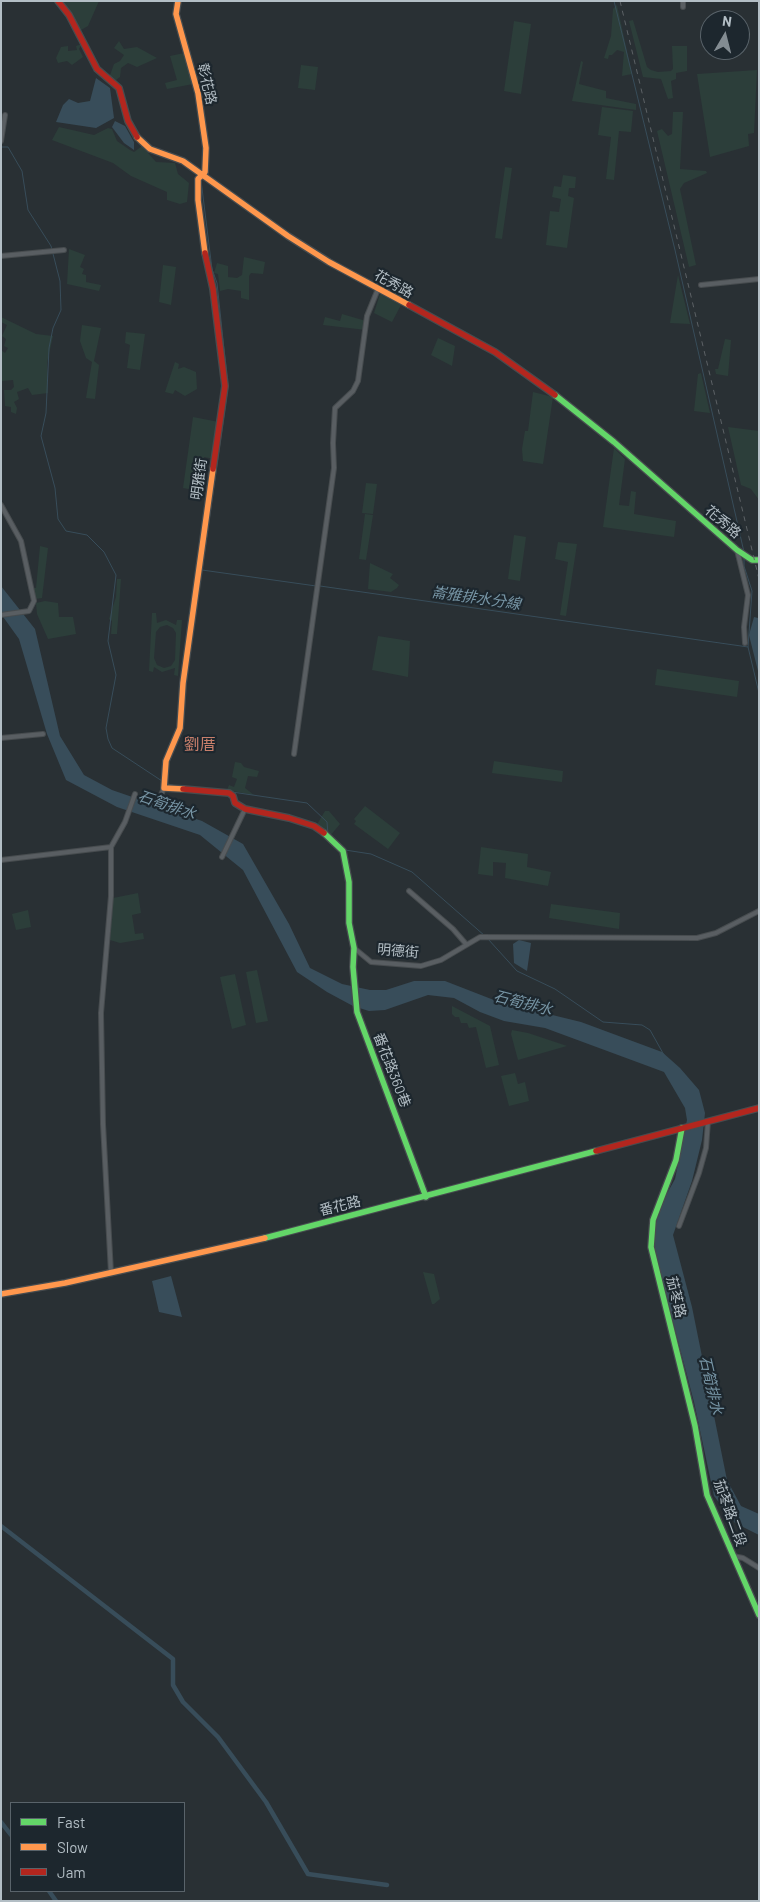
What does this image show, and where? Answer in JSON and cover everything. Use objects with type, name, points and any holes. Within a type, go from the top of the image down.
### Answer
[{"type":"street","name":"花秀路","points":[[58,1],[69,16],[97,69],[119,88],[128,121],[137,136],[150,149],[183,161],[288,236],[378,289],[495,352],[544,386],[614,442],[738,550],[752,560],[759,560]]},
{"type":"street","name":"彰花路","points":[[178,1],[176,14],[198,93],[207,157],[204,172],[202,173]]},
{"type":"street","points":[[683,1],[683,7]]},
{"type":"street","points":[[1,141],[5,115]]},
{"type":"street","name":"明雅街","points":[[164,788],[166,761],[178,737],[180,728],[183,684],[225,386],[214,296],[198,200],[198,179],[202,173]]},
{"type":"street","points":[[1,256],[64,250]]},
{"type":"street","points":[[702,285],[759,279]]},
{"type":"street","points":[[294,754],[334,468],[335,408],[353,391],[358,381],[367,316],[378,289]]},
{"type":"street","points":[[1,505],[21,541],[34,601],[29,611],[1,614]]},
{"type":"street","points":[[738,550],[748,595],[744,628],[745,643]]},
{"type":"street","points":[[1,738],[43,734]]},
{"type":"street","points":[[153,801],[161,795],[164,788],[229,793],[234,796],[235,803],[245,809],[289,818],[314,826],[322,831],[343,851],[349,882],[349,923],[354,948]]},
{"type":"street","points":[[111,1273],[100,1040],[111,896],[111,847],[125,822],[135,794]]},
{"type":"street","points":[[222,857],[245,809]]},
{"type":"street","points":[[1,860],[111,847]]},
{"type":"street","points":[[409,891],[453,929],[466,944]]},
{"type":"street","name":"明德街","points":[[354,948],[371,962],[382,965],[421,966],[441,960],[466,944],[489,936],[697,938],[716,933],[759,912]]},
{"type":"street","name":"番花路360巷","points":[[354,948],[357,1012],[426,1197]]},
{"type":"street","points":[[679,1226],[699,1174],[706,1148],[708,1121],[759,1108]]},
{"type":"street","name":"番花路","points":[[1,1294],[111,1273],[242,1244],[426,1197],[708,1121]]},
{"type":"street","name":"茄苳路","points":[[682,1128],[676,1160],[653,1220],[650,1242],[695,1426],[703,1474]]},
{"type":"street","name":"茄苳路二段","points":[[703,1474],[709,1501],[759,1614]]},
{"type":"street","points":[[733,1556],[743,1558],[759,1568]]},
{"type":"green space","points":[[63,1],[99,1],[88,26],[81,30]]},
{"type":"green space","points":[[617,5],[632,74],[622,76],[624,52],[617,50],[612,55],[609,55],[608,59],[604,58],[611,36],[613,9]]},
{"type":"green space","points":[[633,20],[647,67],[651,70],[658,72],[671,71],[673,69],[672,46],[687,46],[687,71],[676,73],[676,79],[671,81],[673,98],[668,99],[661,79],[643,77],[629,21]]},
{"type":"green space","points":[[514,21],[531,24],[521,94],[504,91]]},
{"type":"green space","points":[[119,41],[124,49],[137,47],[157,58],[137,67],[128,63],[121,68],[120,77],[116,80],[109,78],[114,64],[120,61],[124,55],[114,48]]},
{"type":"green space","points":[[82,44],[79,49],[83,57],[72,65],[67,61],[58,63],[56,58],[61,47],[68,46],[68,51],[77,50],[76,46]]},
{"type":"green space","points":[[184,53],[193,84],[167,89],[165,83],[177,80],[170,56]]},
{"type":"green space","points":[[581,61],[583,62],[579,84],[606,91],[606,98],[636,104],[636,110],[572,101]]},
{"type":"green space","points":[[301,65],[318,67],[315,90],[298,88]]},
{"type":"green space","points":[[757,70],[754,133],[748,134],[749,146],[710,157],[697,74]]},
{"type":"green space","points":[[602,107],[633,111],[631,132],[619,131],[614,180],[606,179],[611,137],[598,135]]},
{"type":"green space","points":[[673,112],[683,112],[680,169],[706,171],[707,173],[684,183],[680,189],[696,265],[689,267],[657,131],[662,129],[668,136],[672,134]]},
{"type":"green space","points":[[59,127],[94,135],[108,128],[112,129],[117,141],[130,150],[134,152],[142,146],[156,162],[175,163],[178,174],[189,183],[187,202],[180,204],[167,200],[167,192],[131,176],[113,163],[52,140]]},
{"type":"green space","points":[[505,167],[512,168],[502,239],[495,238]]},
{"type":"green space","points":[[563,175],[576,177],[575,188],[569,188],[568,196],[574,198],[567,248],[546,245],[550,211],[559,212],[561,199],[552,197],[554,186],[561,187]]},
{"type":"green space","points":[[69,249],[85,255],[80,267],[84,269],[82,274],[86,275],[86,282],[101,285],[99,291],[67,284]]},
{"type":"green space","points":[[244,257],[265,262],[263,274],[251,273],[249,276],[249,300],[241,298],[241,291],[228,289],[220,291],[218,274],[214,273],[217,263],[228,266],[228,277],[237,278],[242,275]]},
{"type":"green space","points":[[163,265],[176,267],[171,305],[159,302]]},
{"type":"green space","points":[[678,275],[690,324],[670,323]]},
{"type":"green space","points":[[380,294],[401,305],[392,322],[374,313]]},
{"type":"green space","points":[[342,314],[366,321],[366,330],[323,325],[325,317],[340,321]]},
{"type":"green space","points":[[1,317],[36,334],[53,336],[47,363],[48,393],[32,395],[28,388],[17,392],[19,399],[14,402],[17,408],[16,414],[11,412],[11,407],[5,406],[4,390],[11,390],[14,387],[13,380],[2,381],[1,350],[5,353],[8,348],[4,346],[6,339],[2,336],[7,325],[1,322]]},
{"type":"green space","points":[[82,325],[101,328],[94,361],[99,365],[95,399],[86,398],[92,362],[86,358],[80,341]]},
{"type":"green space","points":[[126,332],[145,334],[140,370],[127,368],[130,345],[125,343]]},
{"type":"green space","points":[[438,338],[455,346],[452,366],[431,355]]},
{"type":"green space","points":[[725,339],[731,340],[728,376],[716,374],[715,369],[718,369]]},
{"type":"green space","points":[[175,362],[179,364],[178,369],[184,367],[196,372],[197,389],[185,396],[175,390],[173,394],[165,392]]},
{"type":"green space","points":[[701,373],[710,413],[694,411],[698,374]]},
{"type":"green space","points":[[533,392],[553,397],[543,464],[523,461],[522,449],[525,431],[528,431]]},
{"type":"green space","points":[[193,417],[219,422],[214,459],[204,457],[199,491],[183,488]]},
{"type":"green space","points":[[728,427],[759,431],[759,500],[751,489],[741,485]]},
{"type":"green space","points":[[614,448],[625,459],[619,505],[629,506],[631,491],[636,492],[634,514],[676,521],[674,537],[603,527]]},
{"type":"green space","points":[[366,483],[377,484],[373,514],[362,513]]},
{"type":"green space","points":[[365,514],[373,515],[366,560],[359,559]]},
{"type":"green space","points":[[514,535],[526,537],[520,581],[508,579]]},
{"type":"green space","points":[[558,542],[577,544],[566,616],[560,615],[568,562],[555,559]]},
{"type":"green space","points":[[40,546],[48,548],[42,598],[35,599],[33,588],[36,588]]},
{"type":"green space","points":[[370,563],[393,574],[390,578],[399,585],[397,588],[391,592],[368,589]]},
{"type":"green space","points":[[117,579],[121,579],[117,634],[111,634],[112,621],[109,619],[116,597]]},
{"type":"green space","points":[[45,601],[58,603],[59,617],[73,617],[76,634],[48,639],[37,614],[36,603]]},
{"type":"green space","points":[[152,613],[156,613],[157,623],[166,620],[176,625],[177,620],[182,620],[178,676],[174,675],[175,668],[162,672],[154,667],[153,672],[149,671]],"holes":[[[167,625],[173,628],[176,633],[175,660],[171,666],[164,668],[157,665],[154,658],[156,632],[160,627]]]},
{"type":"green space","points":[[378,636],[410,641],[408,677],[372,670]]},
{"type":"green space","points":[[657,669],[739,681],[737,697],[655,685]]},
{"type":"green space","points":[[494,761],[563,771],[562,782],[492,773]]},
{"type":"green space","points":[[235,762],[241,763],[244,767],[259,771],[257,777],[248,776],[245,788],[254,795],[227,790],[229,785],[234,787],[237,779],[232,777]]},
{"type":"green space","points":[[365,806],[400,833],[388,849],[354,824],[356,821],[354,819]]},
{"type":"green space","points":[[325,811],[329,811],[340,824],[330,836],[316,826]]},
{"type":"green space","points":[[481,847],[528,854],[527,867],[551,872],[548,886],[505,878],[506,863],[493,862],[493,876],[478,874]]},
{"type":"green space","points":[[138,893],[141,913],[132,915],[135,934],[143,933],[144,939],[120,943],[110,940],[113,898]]},
{"type":"green space","points":[[551,904],[620,913],[619,929],[549,918]]},
{"type":"green space","points":[[28,910],[31,927],[16,930],[12,914]]},
{"type":"green space","points":[[257,970],[268,1021],[256,1023],[246,972]]},
{"type":"green space","points":[[235,974],[246,1025],[232,1029],[220,977]]},
{"type":"green space","points":[[452,1006],[490,1026],[499,1065],[486,1068],[476,1027],[469,1028],[467,1023],[461,1023],[459,1017],[455,1017],[452,1014]]},
{"type":"green space","points":[[512,1030],[528,1033],[567,1046],[518,1060],[511,1034]]},
{"type":"green space","points":[[515,1073],[518,1084],[525,1082],[529,1101],[509,1106],[501,1076]]},
{"type":"green space","points":[[423,1272],[434,1274],[440,1299],[434,1304],[432,1304]]},
{"type":"water","points":[[96,78],[110,88],[114,118],[96,128],[56,122],[63,105],[69,99],[78,103],[90,101]]},
{"type":"water","points":[[115,121],[125,126],[134,142],[134,150],[124,143],[112,127]]},
{"type":"water","points":[[1,586],[35,629],[60,736],[84,775],[112,790],[202,821],[243,844],[289,924],[310,968],[342,984],[370,990],[386,990],[414,981],[445,981],[499,1002],[581,1022],[662,1052],[680,1068],[699,1090],[705,1113],[702,1140],[692,1181],[673,1235],[692,1307],[727,1480],[741,1506],[759,1514],[759,1535],[735,1523],[714,1496],[694,1402],[651,1238],[664,1199],[675,1179],[687,1120],[685,1108],[664,1072],[545,1028],[504,1021],[480,1012],[454,998],[428,995],[385,1010],[369,1011],[353,1006],[327,992],[297,972],[243,870],[200,835],[117,807],[66,780],[47,734],[19,639],[1,614]]},
{"type":"water","points":[[754,617],[758,618],[759,675],[749,635]]},
{"type":"water","points":[[519,940],[531,943],[527,971],[514,963],[513,944]]},
{"type":"water","points":[[171,1276],[182,1317],[159,1312],[152,1281]]},
{"type":"waterway","points":[[614,1],[675,250],[744,552]]},
{"type":"waterway","points":[[1,147],[8,147],[22,171],[28,210],[51,246],[60,281],[61,310],[53,328],[49,348],[46,413],[41,436],[55,488],[58,519],[66,531],[87,535],[104,552],[116,575],[108,641],[116,675],[106,728],[108,739],[112,748],[162,781]]},
{"type":"waterway","points":[[201,180],[212,269],[217,283],[228,387],[202,570],[316,586]]},
{"type":"waterway","points":[[744,556],[744,566],[752,591],[748,647],[759,693]]},
{"type":"waterway","name":"崙雅排水分線","points":[[320,586],[748,647]]},
{"type":"waterway","points":[[168,784],[176,786]]},
{"type":"waterway","points":[[200,788],[220,790]]},
{"type":"waterway","points":[[232,792],[307,803],[327,822],[328,834]]},
{"type":"waterway","points":[[345,850],[371,854],[412,872],[485,936]]},
{"type":"waterway","points":[[488,939],[517,971],[555,989],[603,1022],[642,1025],[650,1030],[664,1055]]},
{"type":"waterway","points":[[1,1526],[173,1659],[173,1685],[183,1702],[218,1737],[266,1802],[308,1874],[387,1885]]},
{"type":"waterway","points":[[1,1822],[10,1834]]},
{"type":"waterway","points":[[50,1892],[56,1901]]},
{"type":"railway","points":[[620,1],[759,579]]},
{"type":"traffic: fast","points":[[555,395],[614,442],[737,550],[752,560],[759,560]]},
{"type":"traffic: fast","points":[[324,833],[343,851],[349,882],[349,923],[354,948],[353,967],[357,1012],[426,1197]]},
{"type":"traffic: fast","points":[[682,1128],[676,1160],[653,1220],[651,1247],[695,1426],[707,1495],[759,1615]]},
{"type":"traffic: fast","points":[[265,1238],[596,1151]]},
{"type":"traffic: slow","points":[[178,1],[176,14],[198,93],[206,148],[205,172],[198,179],[198,200],[205,253]]},
{"type":"traffic: slow","points":[[137,137],[150,149],[183,161],[288,236],[329,262],[409,305]]},
{"type":"traffic: slow","points":[[183,789],[164,788],[166,761],[180,728],[183,683],[213,469]]},
{"type":"traffic: slow","points":[[1,1294],[65,1283],[265,1238]]},
{"type":"traffic: jam","points":[[58,1],[69,15],[97,69],[119,88],[128,121],[137,137]]},
{"type":"traffic: jam","points":[[205,253],[213,289],[225,386],[213,469]]},
{"type":"traffic: jam","points":[[409,305],[495,352],[555,395]]},
{"type":"traffic: jam","points":[[183,789],[229,793],[233,796],[235,803],[245,809],[289,818],[314,826],[324,833]]},
{"type":"traffic: jam","points":[[596,1151],[759,1108]]},
{"type":"district","name":"劉厝","points":[[200,745]]},
{"type":"water label","name":"石筍排水","points":[[167,805]]},
{"type":"water label","name":"石筍排水","points":[[523,1003]]},
{"type":"water label","name":"石筍排水","points":[[711,1385]]}]
